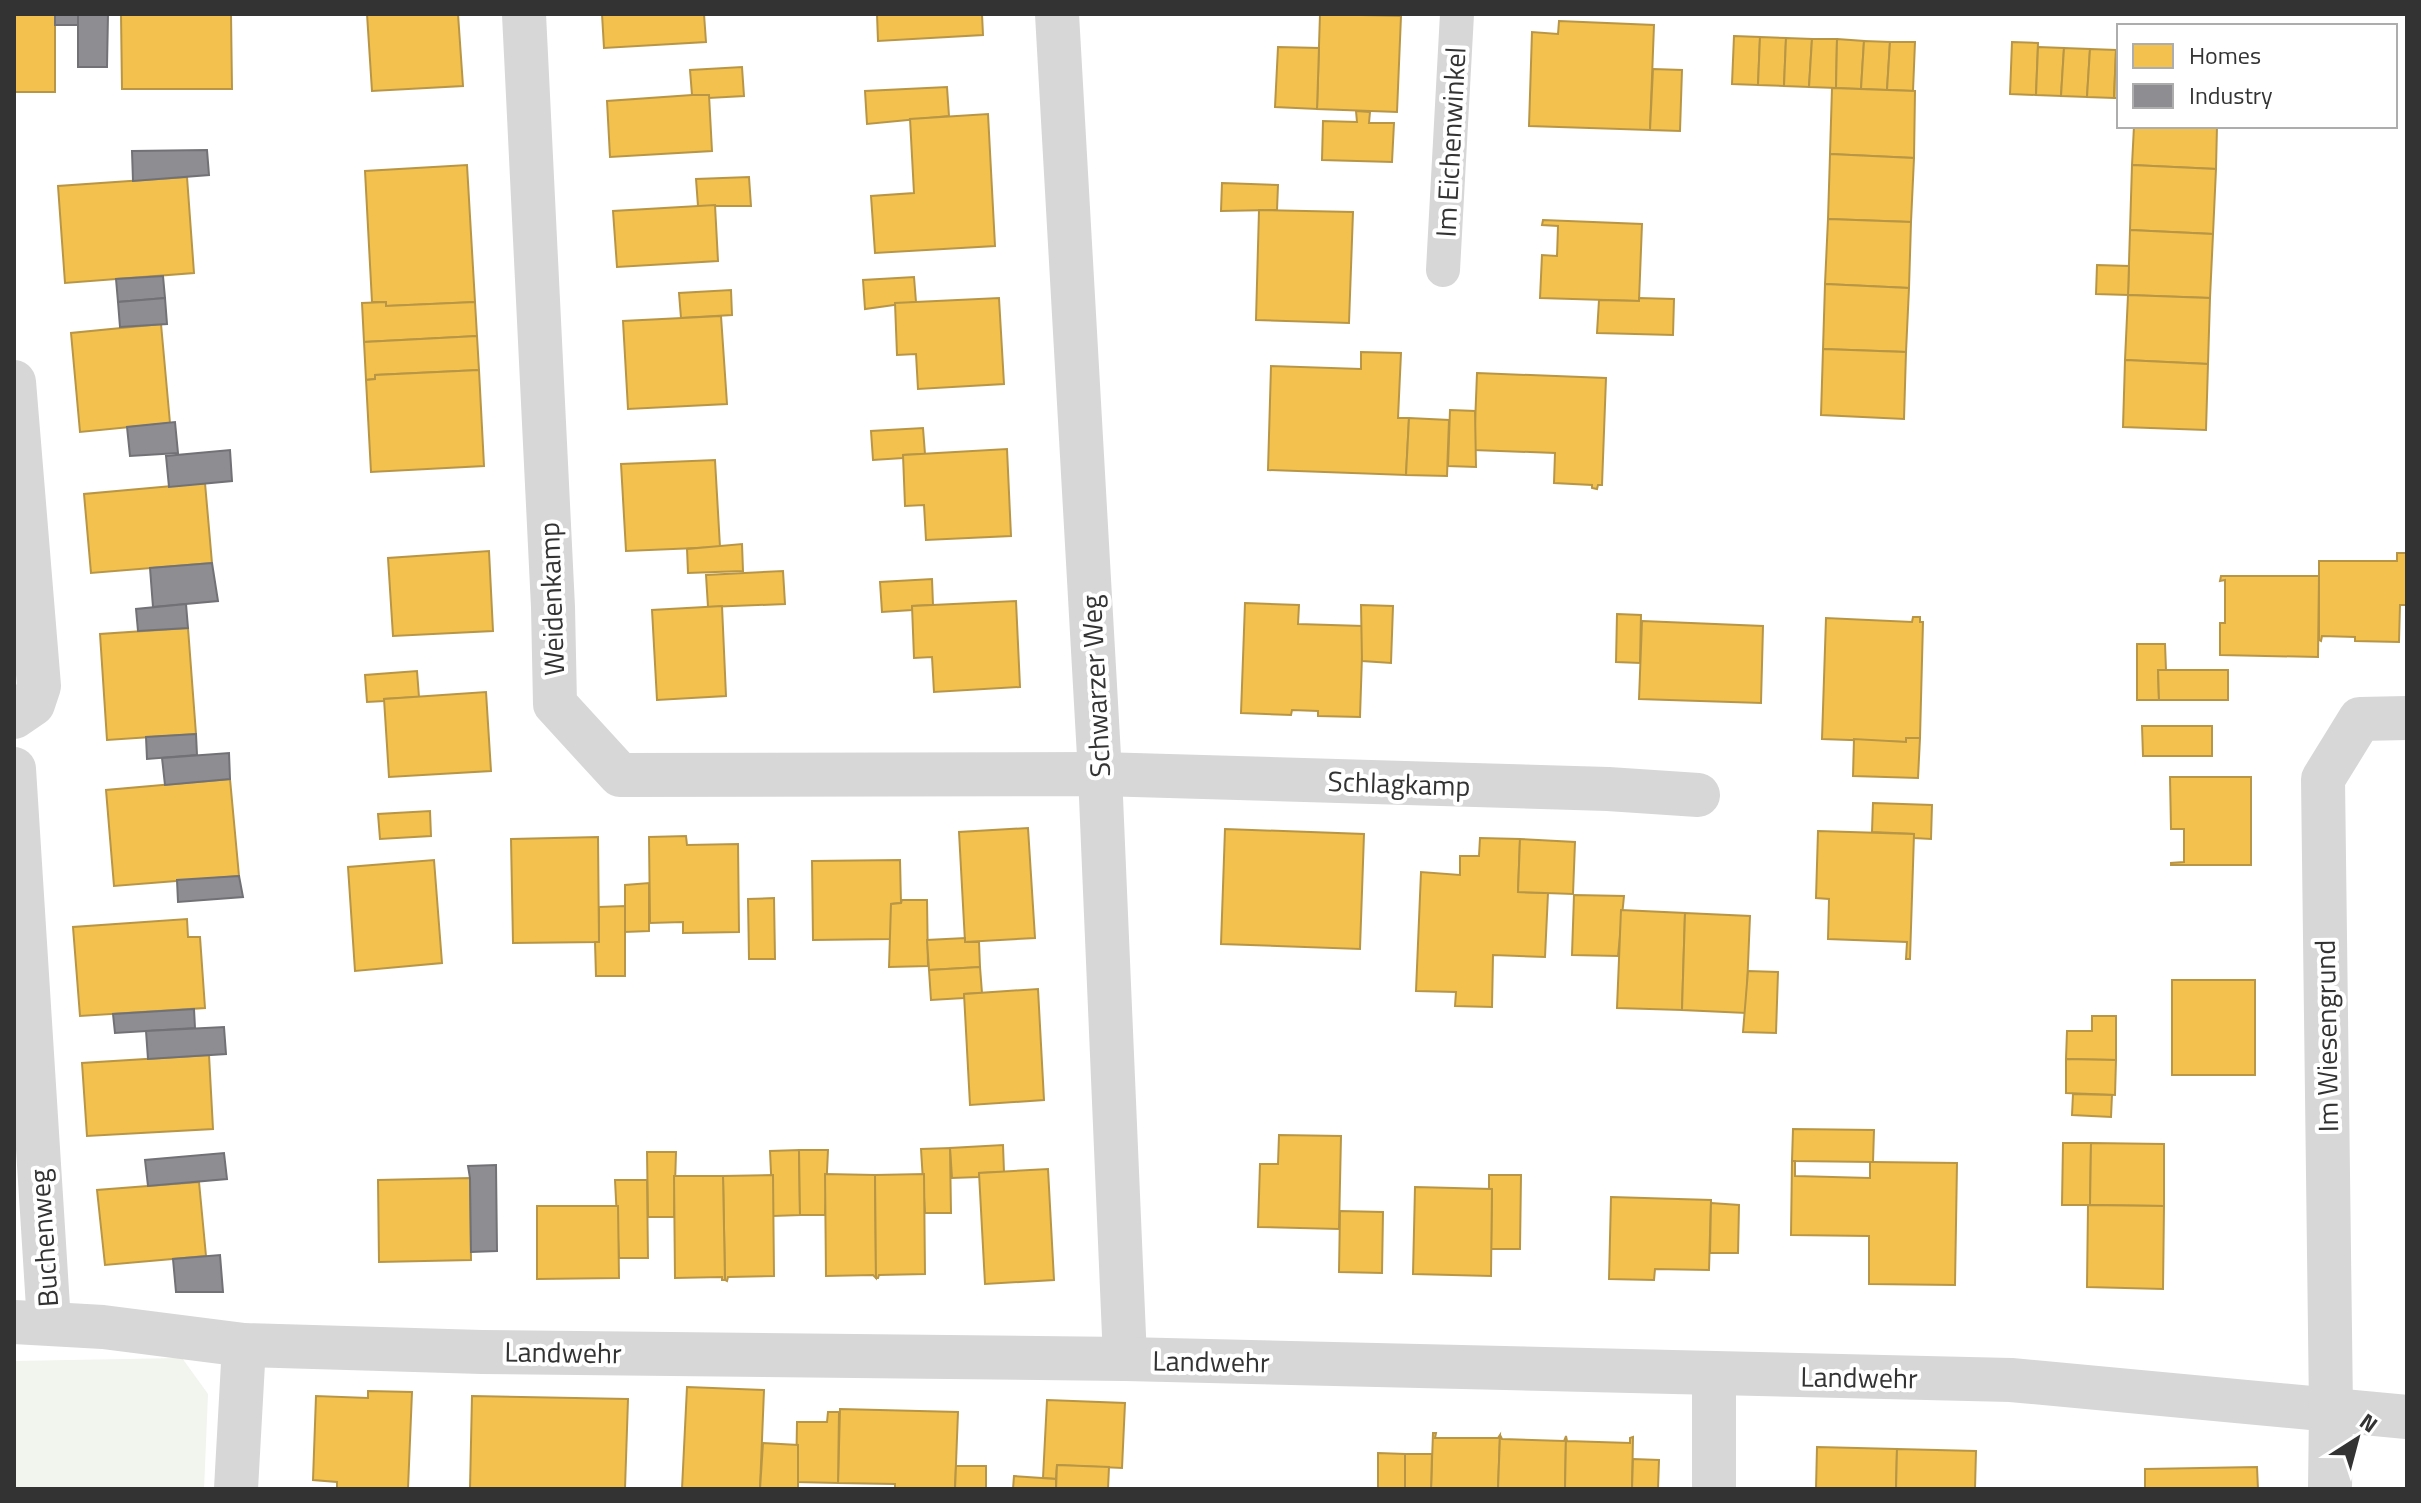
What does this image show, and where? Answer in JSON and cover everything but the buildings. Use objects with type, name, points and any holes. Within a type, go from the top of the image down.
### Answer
[{"type":"street","name":"Weidenkamp","points":[[524,14],[555,704],[620,775],[1100,774]]},
{"type":"street","name":"Schwarzer Weg","points":[[1057,14],[1100,774],[1125,1359]]},
{"type":"street","points":[[14,382],[39,686],[33,704],[14,717]]},
{"type":"street","name":"Im Wiesengrund","points":[[2331,1410],[2323,779],[2360,719],[2407,718]]},
{"type":"street","name":"Buchenweg","points":[[14,769],[31,1323]]},
{"type":"street","name":"Schlagkamp","points":[[1100,774],[1608,789],[1698,795]]},
{"type":"street","name":"Landwehr","points":[[31,1323],[103,1327],[244,1345],[482,1352],[1125,1359],[2011,1380],[2407,1417]]},
{"type":"street","points":[[236,1489],[244,1345]]},
{"type":"street","points":[[1714,1374],[1714,1489]]},
{"type":"street","points":[[2330,1489],[2331,1410]]},
{"type":"lane","name":"Im Eichenwinkel","points":[[1443,270],[1457,14]]},
{"type":"shaded area","points":[[182,1358],[208,1394],[204,1489],[14,1489],[14,1361]]}]
